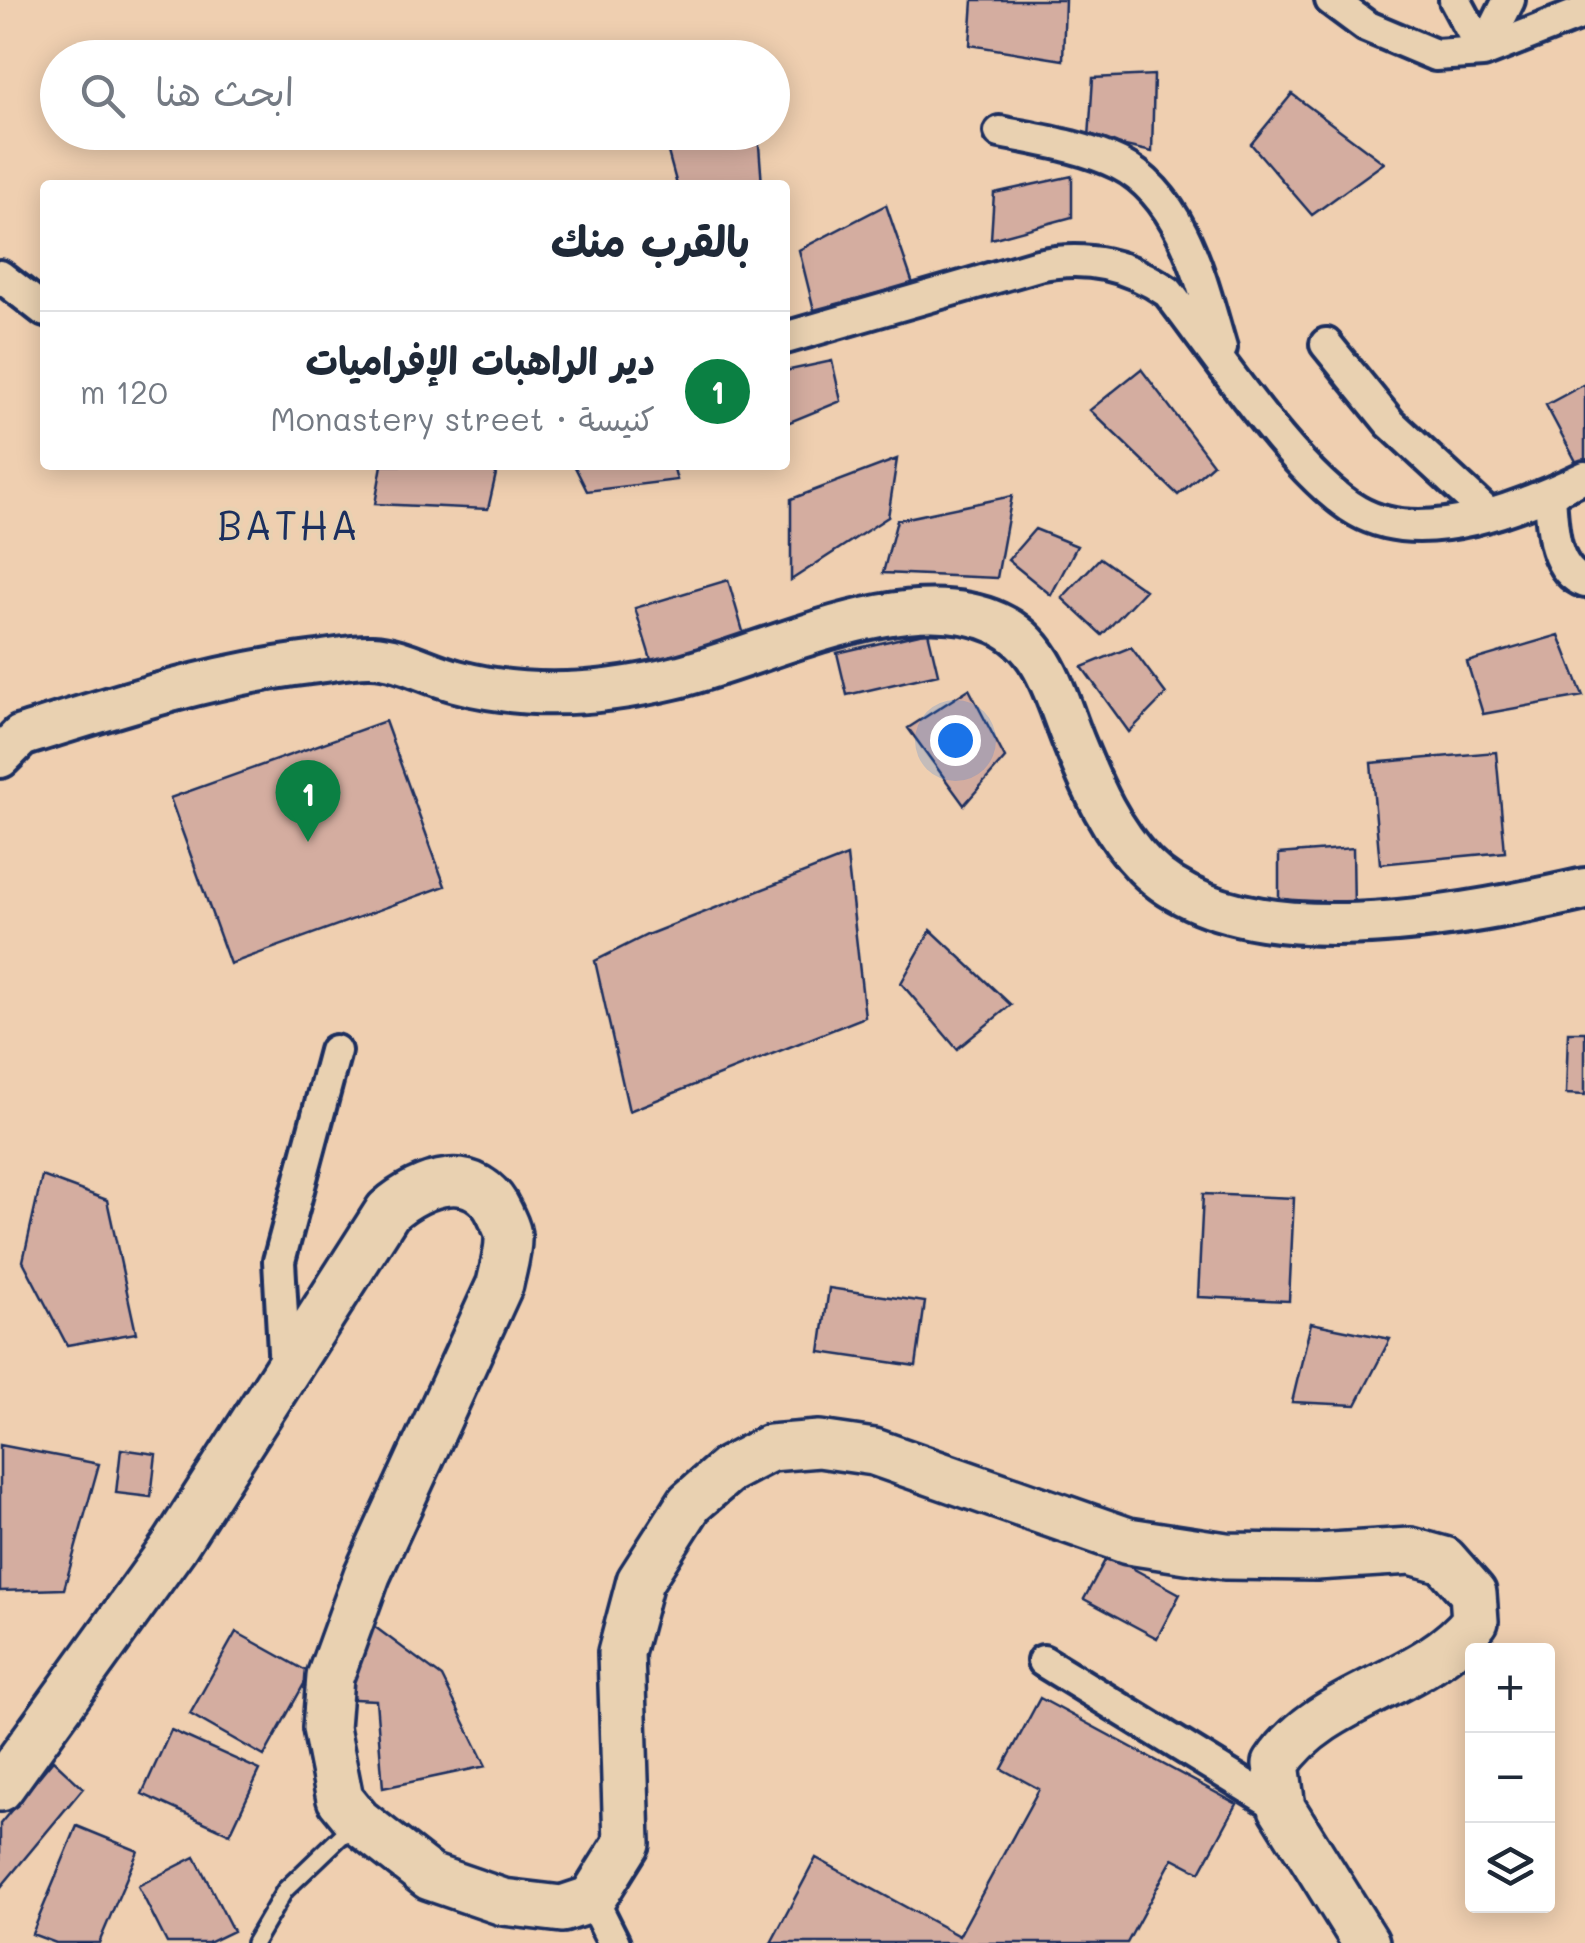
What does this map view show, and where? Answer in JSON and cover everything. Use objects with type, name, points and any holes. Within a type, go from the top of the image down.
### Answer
[{"type":"main road","points":[[0,1788],[174,1545],[388,1210],[409,1192],[436,1182],[467,1182],[492,1197],[509,1234],[500,1284],[367,1575],[330,1676],[326,1728],[331,1770],[340,1799],[358,1821],[430,1877],[503,1902],[562,1908],[592,1898],[627,1843],[621,1653],[640,1581],[690,1503],[728,1470],[770,1448],[819,1444],[874,1452],[986,1495],[1128,1541],[1226,1556],[1316,1557],[1411,1551],[1444,1560],[1474,1593],[1476,1621],[1457,1644],[1424,1667],[1363,1695],[1290,1742],[1276,1764],[1282,1808],[1366,1943]]},
{"type":"street","points":[[1332,0],[1366,26],[1435,55],[1478,27],[1509,0]]},
{"type":"street","points":[[1454,0],[1478,27]]},
{"type":"street","points":[[1478,27],[1585,12]]},
{"type":"street","points":[[1000,132],[1090,152],[1121,165],[1145,182],[1193,255],[1226,366]]},
{"type":"street","points":[[790,336],[948,288],[1064,260],[1104,262],[1139,272],[1168,292],[1324,487],[1360,513],[1400,524],[1428,525],[1550,494],[1585,477]]},
{"type":"street","points":[[0,276],[40,307]]},
{"type":"street","points":[[1326,344],[1390,423],[1486,512]]},
{"type":"street","points":[[1550,494],[1558,554],[1573,578],[1585,582]]},
{"type":"street","points":[[0,757],[21,736],[246,670],[372,656],[510,693],[588,692],[673,678],[866,619],[934,611],[983,618],[1026,642],[1058,699],[1097,800],[1123,840],[1147,868],[1172,887],[1223,912],[1276,923],[1408,920],[1585,888]]},
{"type":"street","points":[[285,1368],[279,1261],[336,1050]]},
{"type":"street","points":[[1043,1662],[1282,1808]]},
{"type":"street","points":[[592,1898],[614,1943]]},
{"type":"lane","points":[[254,1943],[285,1890],[358,1821]]},
{"type":"building","points":[[973,0],[1065,0],[1063,60],[970,45]]},
{"type":"building","points":[[1154,75],[1152,152],[1089,138],[1093,78]]},
{"type":"building","points":[[1292,94],[1384,163],[1312,215],[1251,144]]},
{"type":"building","points":[[759,150],[762,180],[676,180],[668,152]]},
{"type":"building","points":[[1072,176],[1072,217],[991,239],[994,193]]},
{"type":"building","points":[[886,205],[913,284],[814,310],[799,250]]},
{"type":"building","points":[[832,361],[841,401],[790,422],[790,370]]},
{"type":"building","points":[[1141,369],[1213,464],[1178,495],[1090,410]]},
{"type":"building","points":[[1585,384],[1585,464],[1579,467],[1546,405]]},
{"type":"building","points":[[897,459],[888,517],[791,580],[791,499]]},
{"type":"building","points":[[381,470],[497,470],[488,509],[375,504]]},
{"type":"building","points":[[576,470],[674,470],[677,480],[587,491]]},
{"type":"building","points":[[1012,496],[997,578],[883,573],[897,520]]},
{"type":"building","points":[[1035,529],[1077,546],[1051,595],[1008,560]]},
{"type":"building","points":[[1100,558],[1145,590],[1102,635],[1062,598]]},
{"type":"building","points":[[728,580],[744,635],[652,663],[635,608]]},
{"type":"building","points":[[928,632],[938,674],[847,695],[837,653]]},
{"type":"building","points":[[1559,635],[1583,696],[1483,714],[1467,662]]},
{"type":"building","points":[[1131,647],[1166,694],[1129,732],[1082,667]]},
{"type":"building","points":[[969,689],[1005,758],[964,805],[908,728]]},
{"type":"building","points":[[385,721],[445,886],[230,964],[170,798]]},
{"type":"building","points":[[1496,752],[1505,852],[1380,864],[1371,763]]},
{"type":"building","points":[[1353,848],[1354,913],[1279,915],[1279,854]]},
{"type":"building","points":[[847,856],[865,1017],[629,1111],[595,961],[647,935]]},
{"type":"building","points":[[931,930],[1011,1005],[957,1049],[901,983]]},
{"type":"building","points":[[1568,1032],[1585,1032],[1585,1095],[1566,1094]]},
{"type":"building","points":[[42,1176],[107,1200],[136,1333],[67,1345],[23,1261]]},
{"type":"building","points":[[1203,1194],[1294,1198],[1289,1301],[1198,1297]]},
{"type":"building","points":[[829,1288],[925,1302],[916,1366],[820,1352]]},
{"type":"building","points":[[1311,1323],[1390,1339],[1356,1405],[1292,1402]]},
{"type":"building","points":[[0,1445],[99,1464],[64,1589],[0,1591]]},
{"type":"building","points":[[121,1449],[156,1454],[151,1497],[116,1493]]},
{"type":"building","points":[[1108,1555],[1180,1594],[1157,1638],[1084,1599]]},
{"type":"building","points":[[371,1624],[442,1677],[486,1766],[383,1788],[376,1700],[333,1698]]},
{"type":"building","points":[[236,1632],[310,1673],[264,1756],[190,1714]]},
{"type":"building","points":[[1040,1698],[1237,1804],[1200,1872],[1173,1858],[1127,1943],[771,1943],[816,1858],[959,1936],[1039,1789],[1002,1769]]},
{"type":"building","points":[[171,1730],[260,1770],[230,1834],[142,1794]]},
{"type":"building","points":[[53,1760],[83,1788],[0,1888],[0,1824]]},
{"type":"building","points":[[77,1826],[138,1851],[99,1943],[56,1943],[32,1934]]},
{"type":"building","points":[[195,1857],[233,1931],[208,1943],[167,1943],[138,1886]]},
{"type":"place","name":"دير الراهبات الإفراميات","points":[[308,842]]},
{"type":"district","name":"BATHA","points":[[289,524]]}]
